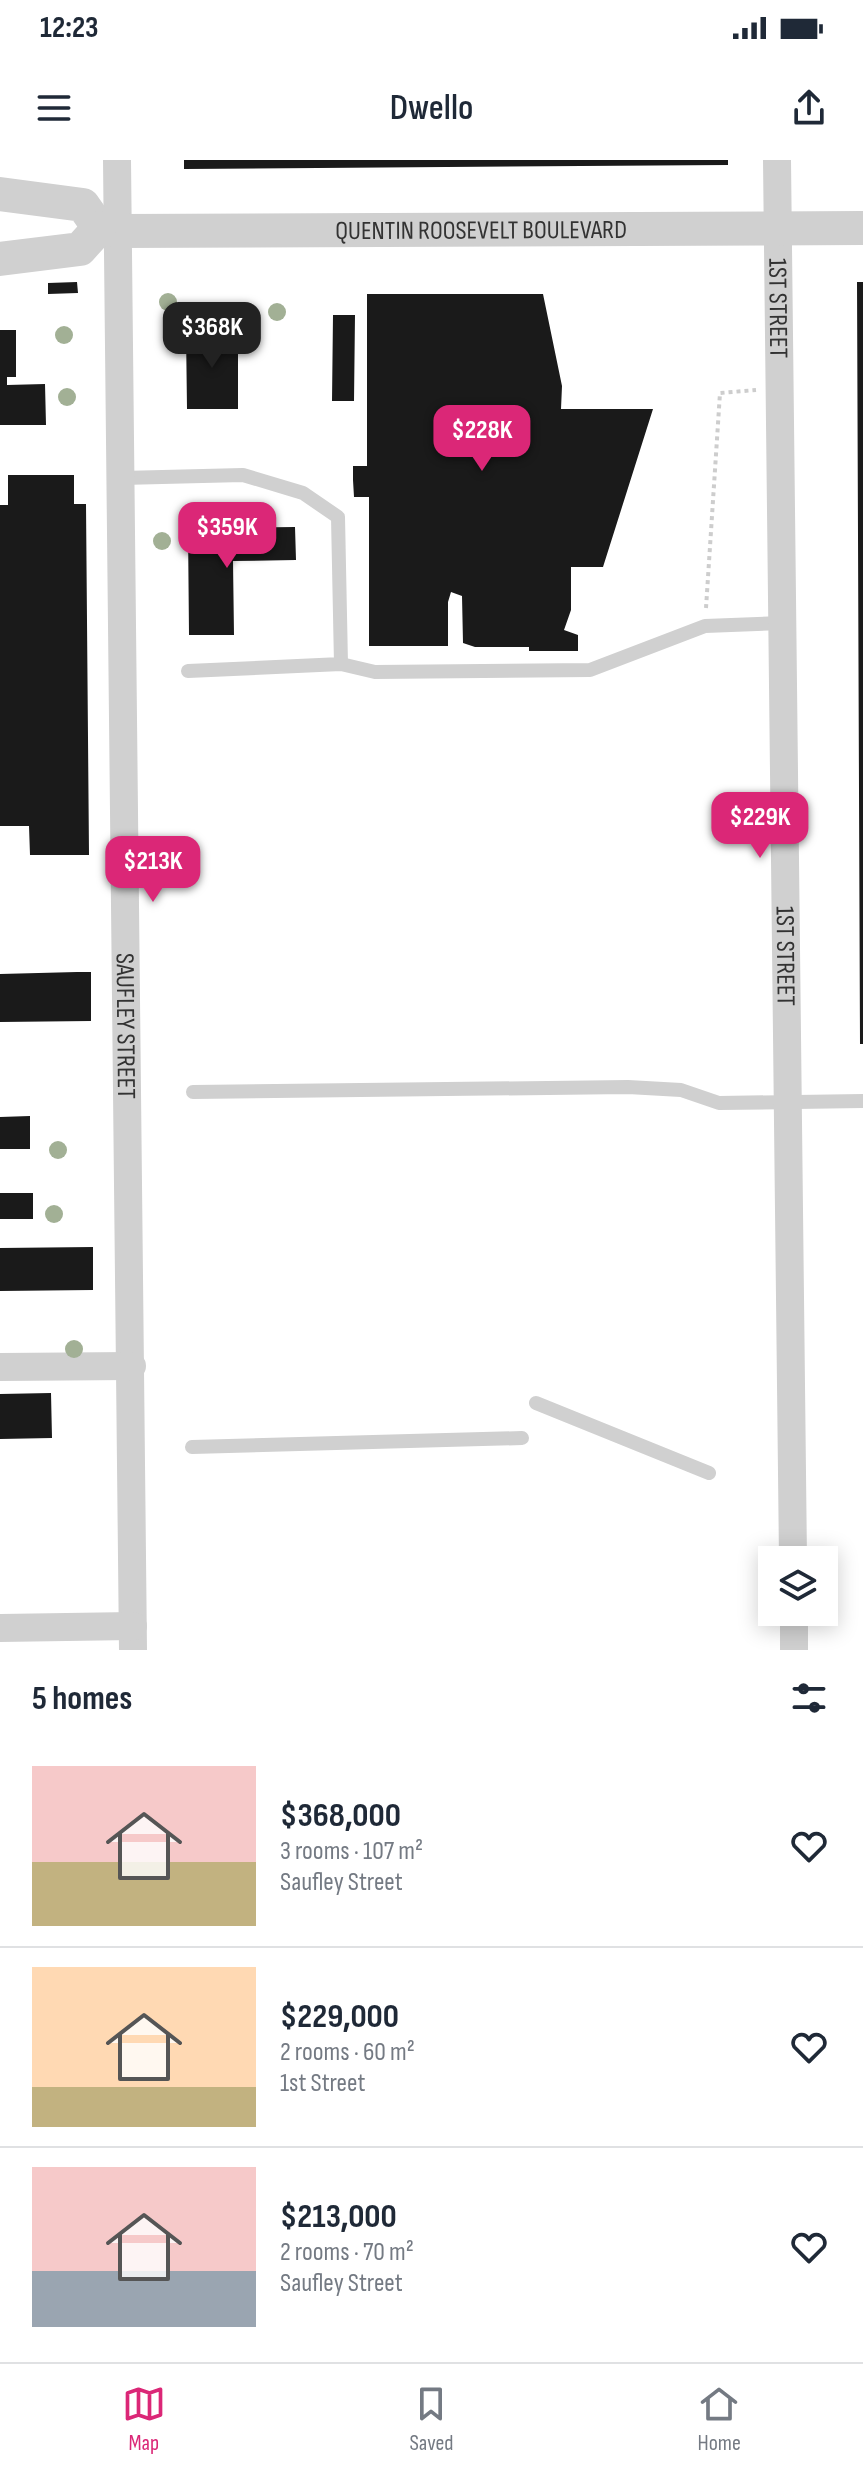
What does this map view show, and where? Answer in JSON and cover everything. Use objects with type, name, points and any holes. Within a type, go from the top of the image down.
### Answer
[{"type":"street","name":"SAUFLEY STREET","points":[[117,160],[109,230],[122,478],[133,1638]]},
{"type":"street","name":"1ST STREET","points":[[777,160],[793,1546]]},
{"type":"street","points":[[0,194],[83,205],[109,230],[80,249],[0,259]]},
{"type":"street","name":"QUENTIN ROOSEVELT BOULEVARD","points":[[109,230],[863,228]]},
{"type":"street","points":[[0,1367],[132,1366]]},
{"type":"street","points":[[794,1626],[794,1650]]},
{"type":"street","points":[[0,1628],[133,1638]]},
{"type":"lane","points":[[122,478],[243,475],[303,493],[338,517],[341,664]]},
{"type":"lane","points":[[188,671],[341,664],[375,672],[590,670],[705,626],[781,623]]},
{"type":"lane","points":[[193,1092],[628,1087],[681,1090],[719,1103],[863,1101]]},
{"type":"lane","points":[[536,1403],[709,1473]]},
{"type":"lane","points":[[192,1447],[522,1438]]},
{"type":"path","points":[[705,626],[720,393],[781,388]]},
{"type":"building","points":[[184,160],[728,160],[728,165],[184,169]]},
{"type":"building","points":[[77,282],[78,293],[48,294],[48,283]]},
{"type":"building","points":[[857,282],[863,282],[863,1044],[860,1044]]},
{"type":"building","points":[[367,294],[543,294],[562,386],[561,409],[653,409],[603,567],[571,567],[571,610],[564,630],[578,635],[578,651],[529,651],[529,647],[475,647],[463,643],[462,596],[451,592],[448,602],[448,646],[369,646],[369,497],[354,497],[353,480],[353,466],[367,466]]},
{"type":"building","points":[[333,315],[355,315],[354,401],[332,401]]},
{"type":"building","points":[[0,330],[16,330],[16,377],[7,377],[7,385],[45,384],[46,425],[0,425]]},
{"type":"building","points":[[186,331],[238,331],[238,409],[187,409]]},
{"type":"building","points":[[8,475],[74,475],[74,504],[86,504],[89,855],[30,855],[29,826],[0,826],[0,505],[8,505]]},
{"type":"building","points":[[295,527],[296,560],[233,561],[234,635],[189,635],[188,528]]},
{"type":"building","points":[[91,972],[91,1021],[0,1022],[0,974]]},
{"type":"building","points":[[30,1116],[30,1149],[0,1149],[0,1117]]},
{"type":"building","points":[[0,1193],[33,1193],[33,1219],[0,1219]]},
{"type":"building","points":[[93,1247],[93,1290],[0,1291],[0,1248]]},
{"type":"building","points":[[51,1393],[52,1438],[0,1439],[0,1394]]}]
